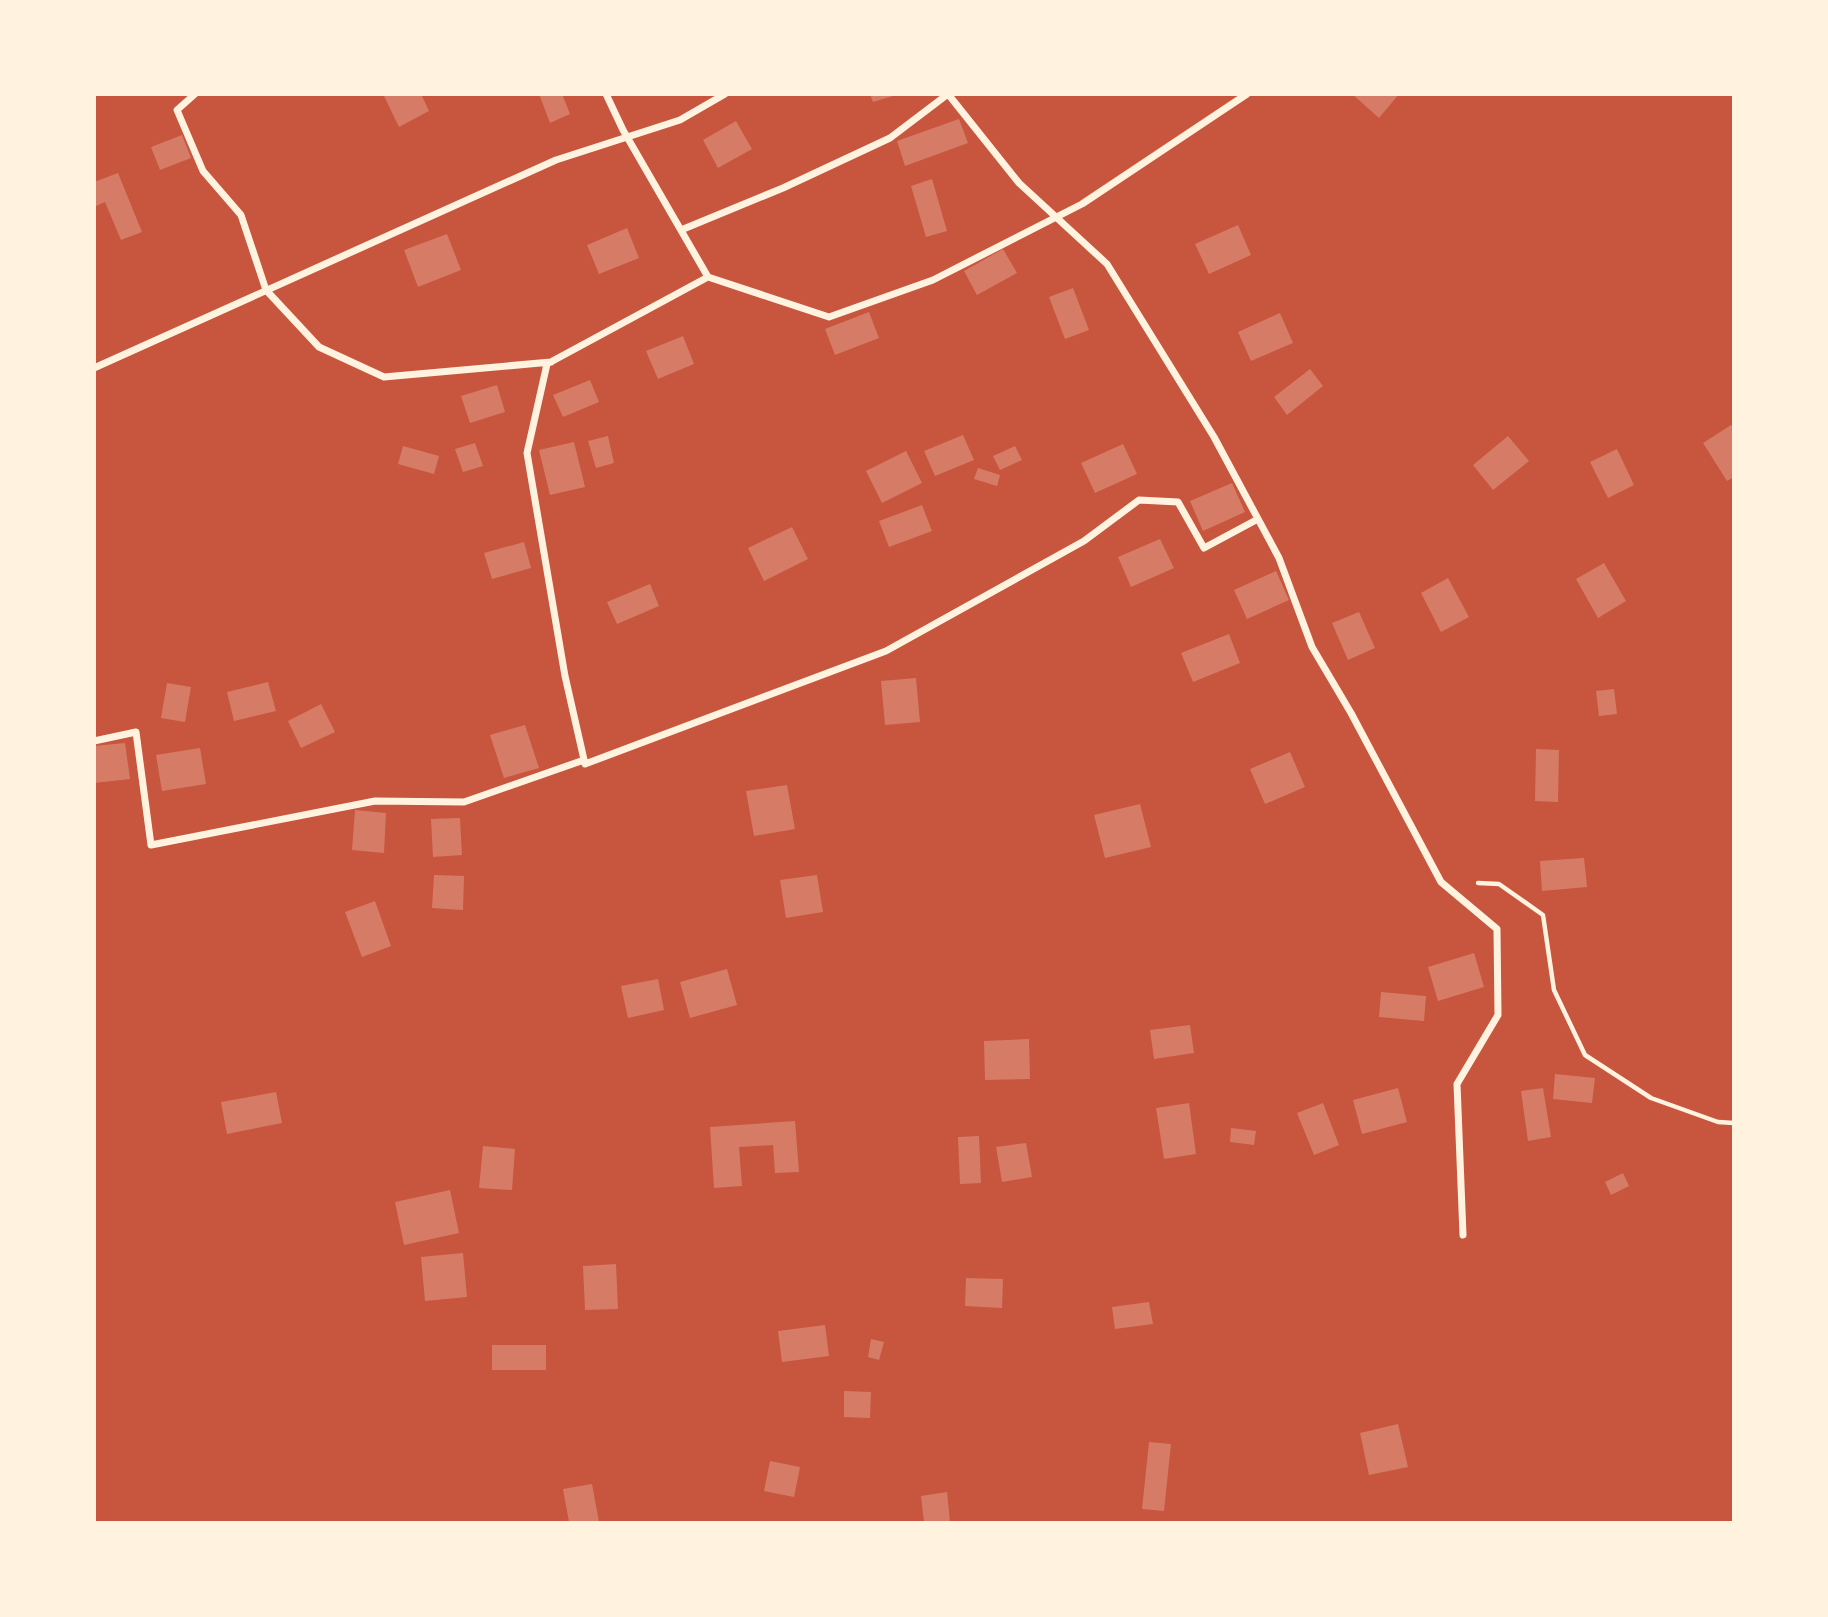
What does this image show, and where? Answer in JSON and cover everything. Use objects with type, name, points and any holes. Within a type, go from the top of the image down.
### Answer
[{"type":"street","points":[[195,94],[177,110],[203,171],[241,215],[266,290],[319,347],[384,377],[551,362]]},
{"type":"street","points":[[606,94],[627,136],[708,277],[829,317],[933,280],[1056,217],[1114,184],[1247,94]]},
{"type":"street","points":[[94,368],[556,160],[680,120],[725,94]]},
{"type":"street","points":[[681,230],[783,188],[890,138],[948,94],[1019,183],[1107,264],[1214,437],[1279,558],[1312,647],[1351,713],[1441,882],[1497,929],[1498,1015],[1457,1084],[1463,1236]]},
{"type":"street","points":[[708,277],[547,364],[527,453],[565,676],[585,764],[886,651],[1084,541],[1139,500],[1178,502],[1204,548],[1258,519]]},
{"type":"street","points":[[94,741],[136,732],[151,845],[375,801],[464,802],[584,760]]},
{"type":"path","points":[[1441,882],[1499,884],[1543,915],[1554,990],[1585,1055],[1651,1098],[1718,1122],[1734,1124]]},
{"type":"building","points":[[383,94],[421,94],[429,111],[399,127]]},
{"type":"building","points":[[539,94],[562,94],[570,114],[550,123]]},
{"type":"building","points":[[870,94],[896,94],[896,95],[873,102]]},
{"type":"building","points":[[1352,94],[1399,94],[1379,118]]},
{"type":"building","points":[[959,119],[968,143],[905,166],[897,141]]},
{"type":"building","points":[[736,121],[752,149],[718,168],[703,140]]},
{"type":"building","points":[[182,135],[191,158],[160,170],[151,147]]},
{"type":"building","points":[[118,173],[142,232],[121,240],[105,202],[94,207],[94,182]]},
{"type":"building","points":[[932,179],[947,231],[926,237],[911,186]]},
{"type":"building","points":[[1238,225],[1251,255],[1209,274],[1195,244]]},
{"type":"building","points":[[627,228],[639,258],[599,274],[587,245]]},
{"type":"building","points":[[447,234],[461,270],[418,287],[404,250]]},
{"type":"building","points":[[1003,249],[1017,273],[977,295],[964,271]]},
{"type":"building","points":[[1073,288],[1089,330],[1065,339],[1049,297]]},
{"type":"building","points":[[869,312],[879,338],[835,355],[825,329]]},
{"type":"building","points":[[1280,313],[1293,343],[1251,361],[1238,332]]},
{"type":"building","points":[[683,336],[694,364],[658,379],[646,351]]},
{"type":"building","points":[[1310,369],[1323,386],[1287,415],[1274,397]]},
{"type":"building","points":[[590,380],[599,402],[563,417],[553,395]]},
{"type":"building","points":[[497,385],[505,412],[470,423],[461,396]]},
{"type":"building","points":[[1731,425],[1734,428],[1734,477],[1727,481],[1703,443]]},
{"type":"building","points":[[963,435],[974,460],[935,476],[924,451]]},
{"type":"building","points":[[608,436],[614,463],[596,468],[588,441]]},
{"type":"building","points":[[1508,436],[1529,461],[1493,490],[1473,465]]},
{"type":"building","points":[[574,442],[585,487],[550,495],[539,450]]},
{"type":"building","points":[[475,443],[483,466],[463,472],[455,449]]},
{"type":"building","points":[[1123,444],[1137,474],[1095,493],[1081,463]]},
{"type":"building","points":[[403,446],[439,456],[434,474],[398,464]]},
{"type":"building","points":[[1015,446],[1022,460],[1000,470],[993,456]]},
{"type":"building","points":[[1617,449],[1634,485],[1608,498],[1590,462]]},
{"type":"building","points":[[906,451],[922,483],[882,503],[866,471]]},
{"type":"building","points":[[978,468],[1000,475],[997,486],[974,479]]},
{"type":"building","points":[[1232,483],[1245,512],[1203,531],[1190,501]]},
{"type":"building","points":[[922,505],[932,531],[889,547],[879,521]]},
{"type":"building","points":[[792,527],[808,559],[764,581],[748,548]]},
{"type":"building","points":[[1160,539],[1174,568],[1131,587],[1118,557]]},
{"type":"building","points":[[524,542],[531,568],[492,579],[484,553]]},
{"type":"building","points":[[1604,563],[1626,601],[1598,618],[1576,579]]},
{"type":"building","points":[[1276,571],[1289,600],[1247,619],[1234,590]]},
{"type":"building","points":[[1448,578],[1469,617],[1441,632],[1421,593]]},
{"type":"building","points":[[650,584],[659,606],[617,624],[607,602]]},
{"type":"building","points":[[1359,612],[1375,648],[1348,660],[1332,623]]},
{"type":"building","points":[[1229,634],[1240,663],[1193,682],[1181,653]]},
{"type":"building","points":[[916,678],[920,722],[885,725],[881,681]]},
{"type":"building","points":[[268,682],[276,711],[234,721],[227,692]]},
{"type":"building","points":[[167,683],[191,687],[185,722],[161,718]]},
{"type":"building","points":[[1614,689],[1617,714],[1599,716],[1596,691]]},
{"type":"building","points":[[321,704],[335,732],[301,748],[288,721]]},
{"type":"building","points":[[525,725],[539,768],[504,778],[490,735]]},
{"type":"building","points":[[125,743],[130,779],[94,783],[94,746]]},
{"type":"building","points":[[200,748],[206,784],[162,791],[156,755]]},
{"type":"building","points":[[1536,749],[1559,750],[1558,802],[1535,801]]},
{"type":"building","points":[[1290,752],[1305,787],[1265,804],[1250,769]]},
{"type":"building","points":[[787,785],[795,829],[754,836],[746,791]]},
{"type":"building","points":[[1140,804],[1151,847],[1105,858],[1094,815]]},
{"type":"building","points":[[355,810],[386,813],[384,853],[352,850]]},
{"type":"building","points":[[460,818],[462,855],[433,857],[431,819]]},
{"type":"building","points":[[1584,858],[1587,887],[1542,891],[1540,861]]},
{"type":"building","points":[[434,875],[464,876],[463,910],[432,908]]},
{"type":"building","points":[[817,875],[823,912],[786,918],[780,880]]},
{"type":"building","points":[[375,901],[391,946],[362,957],[345,912]]},
{"type":"building","points":[[1474,953],[1484,987],[1438,1001],[1428,967]]},
{"type":"building","points":[[727,969],[737,1005],[690,1018],[680,982]]},
{"type":"building","points":[[658,979],[664,1010],[628,1018],[621,986]]},
{"type":"building","points":[[1381,992],[1426,996],[1424,1021],[1379,1017]]},
{"type":"building","points":[[1190,1025],[1194,1053],[1154,1059],[1150,1030]]},
{"type":"building","points":[[1029,1039],[1030,1079],[985,1080],[984,1041]]},
{"type":"building","points":[[1555,1074],[1595,1078],[1592,1103],[1553,1099]]},
{"type":"building","points":[[1398,1088],[1407,1122],[1362,1134],[1353,1100]]},
{"type":"building","points":[[1543,1088],[1551,1137],[1528,1141],[1521,1091]]},
{"type":"building","points":[[276,1092],[282,1123],[227,1134],[221,1102]]},
{"type":"building","points":[[1189,1103],[1196,1154],[1164,1159],[1156,1108]]},
{"type":"building","points":[[1323,1103],[1339,1145],[1314,1155],[1297,1113]]},
{"type":"building","points":[[795,1121],[799,1172],[775,1173],[773,1145],[739,1147],[742,1186],[714,1188],[710,1127]]},
{"type":"building","points":[[1231,1128],[1256,1131],[1254,1145],[1230,1142]]},
{"type":"building","points":[[979,1136],[981,1183],[960,1184],[958,1137]]},
{"type":"building","points":[[1026,1143],[1032,1177],[1002,1182],[996,1147]]},
{"type":"building","points":[[483,1146],[515,1149],[512,1190],[479,1188]]},
{"type":"building","points":[[1623,1173],[1629,1186],[1611,1195],[1605,1182]]},
{"type":"building","points":[[450,1190],[459,1233],[404,1245],[395,1202]]},
{"type":"building","points":[[463,1253],[467,1297],[425,1301],[421,1257]]},
{"type":"building","points":[[616,1264],[618,1309],[585,1310],[583,1266]]},
{"type":"building","points":[[966,1278],[1003,1279],[1002,1308],[965,1306]]},
{"type":"building","points":[[1149,1302],[1153,1324],[1115,1329],[1112,1307]]},
{"type":"building","points":[[825,1325],[829,1356],[782,1362],[778,1331]]},
{"type":"building","points":[[871,1339],[884,1342],[879,1360],[868,1357]]},
{"type":"building","points":[[492,1345],[546,1345],[546,1370],[492,1370]]},
{"type":"building","points":[[844,1391],[871,1392],[870,1418],[844,1417]]},
{"type":"building","points":[[1398,1424],[1408,1467],[1369,1475],[1360,1433]]},
{"type":"building","points":[[1149,1442],[1171,1444],[1164,1511],[1142,1509]]},
{"type":"building","points":[[770,1461],[800,1467],[794,1497],[764,1491]]},
{"type":"building","points":[[592,1484],[599,1522],[569,1522],[563,1489]]},
{"type":"building","points":[[947,1492],[950,1522],[924,1522],[921,1496]]}]
